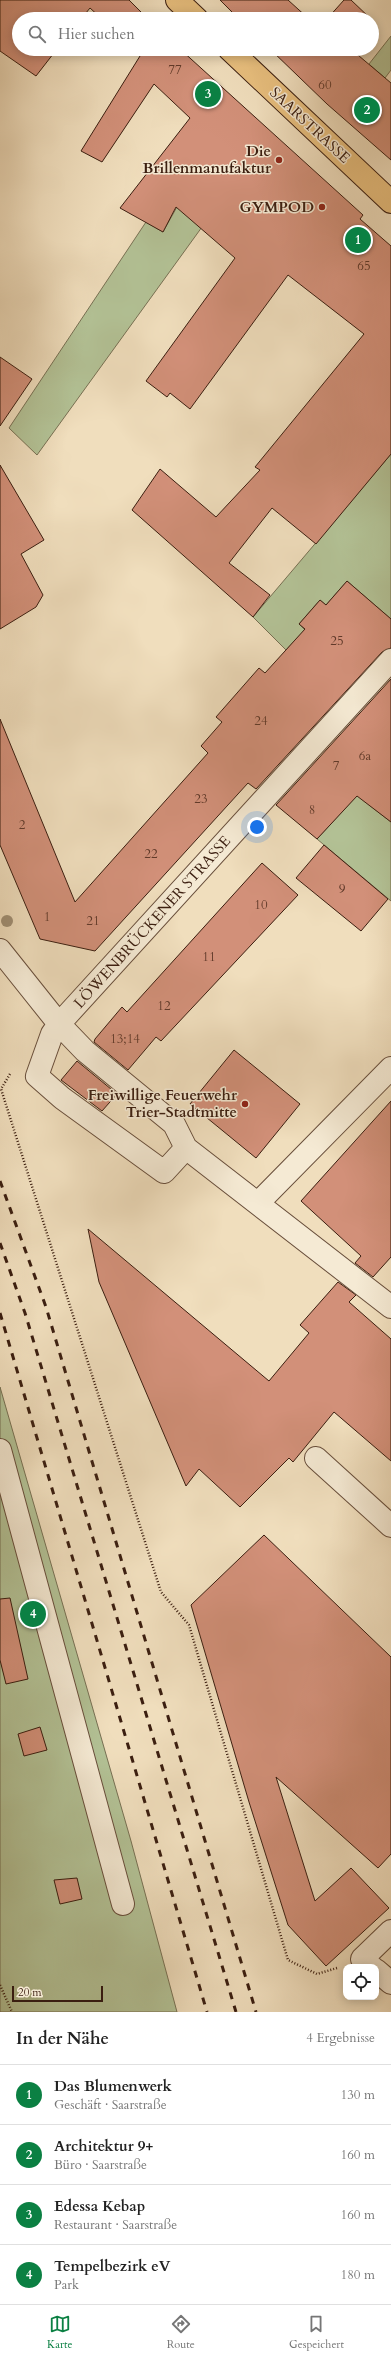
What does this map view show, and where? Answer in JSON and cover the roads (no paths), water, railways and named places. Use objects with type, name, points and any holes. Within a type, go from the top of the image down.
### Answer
[{"type":"main road","points":[[177,0],[190,12]]},
{"type":"main road","name":"SAARSTRASSE","points":[[236,56],[391,202]]},
{"type":"street","name":"LÖWENBRÜCKENER STRASSE","points":[[186,1148],[164,1172],[62,1098],[37,1076],[52,1034],[59,1024],[391,660]]},
{"type":"street","points":[[0,950],[59,1024],[85,1051],[174,1124],[186,1148],[258,1202],[391,1307]]},
{"type":"street","points":[[258,1202],[391,1068]]},
{"type":"street","points":[[0,1450],[123,1904]]},
{"type":"street","points":[[316,1458],[391,1526]]},
{"type":"street","points":[[371,1964],[391,1931]]},
{"type":"street","points":[[379,1973],[391,1983]]},
{"type":"railway","points":[[0,1181],[46,1307],[256,2012]]},
{"type":"railway","points":[[0,1243],[25,1313],[236,2012]]},
{"type":"railway","points":[[0,1313],[207,2012]]},
{"type":"place","name":"Edessa Kebap","points":[[208,94]]},
{"type":"place","name":"Architektur 9+","points":[[367,110]]},
{"type":"place","name":"Die Brillenmanufaktur","points":[[279,160]]},
{"type":"place","name":"GYMPOD","points":[[322,207]]},
{"type":"place","name":"Das Blumenwerk","points":[[358,240]]},
{"type":"place","name":"Freiwillige Feuerwehr Trier-Stadtmitte","points":[[245,1104]]},
{"type":"place","name":"Tempelbezirk eV","points":[[33,1614]]}]
